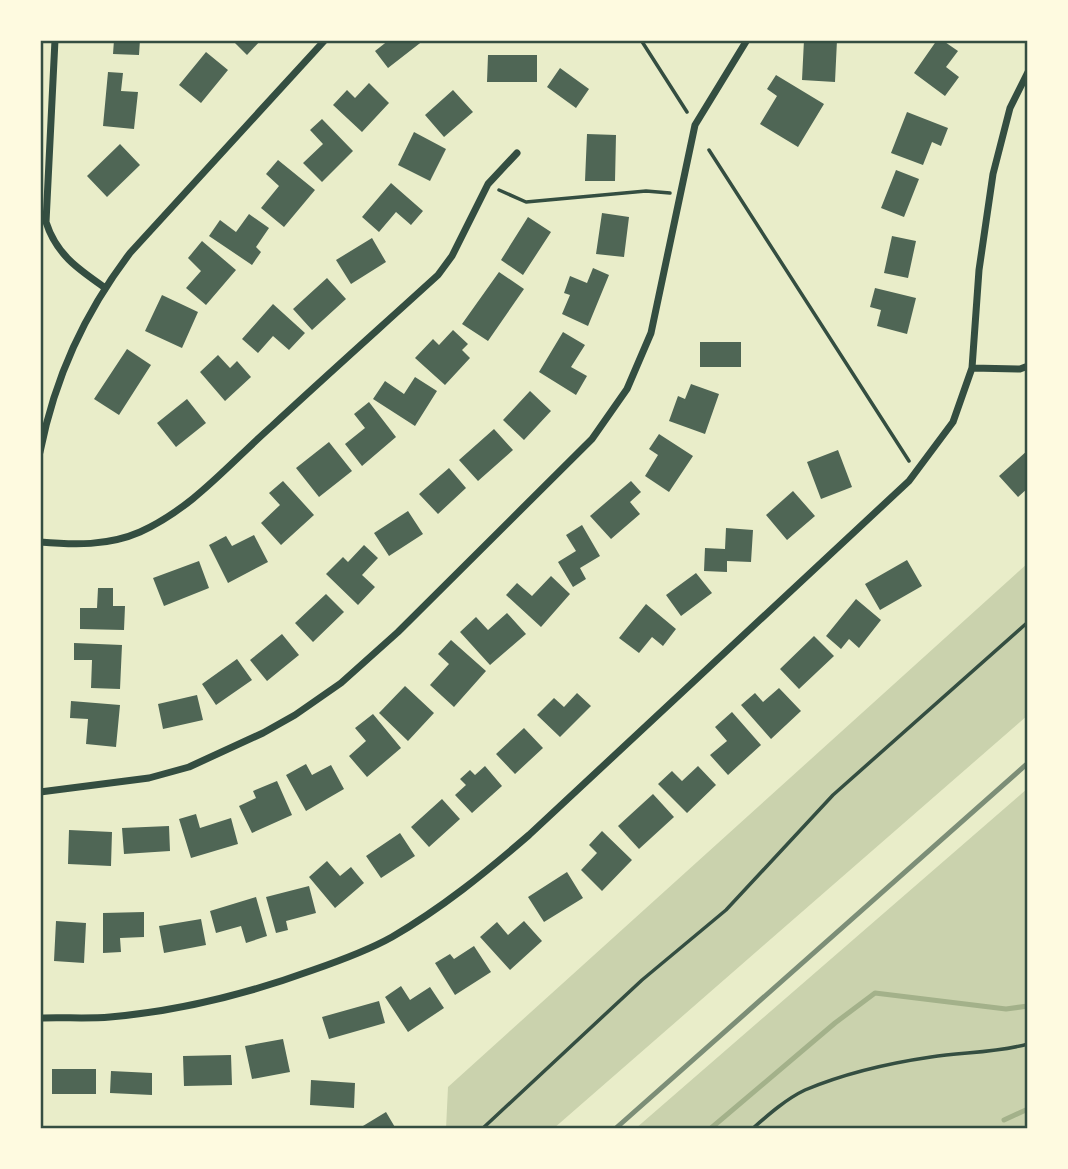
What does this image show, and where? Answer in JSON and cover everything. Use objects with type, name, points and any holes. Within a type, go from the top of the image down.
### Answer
[{"type":"street","points":[[55,40],[46,222],[51,238],[61,254],[104,287]]},
{"type":"street","points":[[40,452],[61,371],[104,287],[130,253],[325,40]]},
{"type":"street","points":[[40,792],[149,778],[189,768],[295,715],[341,683],[398,632],[592,439],[627,389],[651,333],[695,125],[747,40]]},
{"type":"street","points":[[40,1018],[109,1017],[185,1007],[233,996],[337,962],[388,939],[472,884],[529,835],[909,481],[953,422],[972,368],[979,270],[993,174],[1010,108],[1028,72]]},
{"type":"street","points":[[40,542],[78,545],[108,542],[161,522],[192,502],[269,428],[438,275],[452,256],[488,184],[517,153]]},
{"type":"street","points":[[972,368],[1020,369],[1028,366]]},
{"type":"path","points":[[641,40],[687,112]]},
{"type":"path","points":[[709,150],[909,461]]},
{"type":"path","points":[[488,184],[526,202],[646,191],[665,193]]},
{"type":"path","points":[[482,1129],[642,981],[726,911],[833,795],[1028,622]]},
{"type":"path","points":[[752,1129],[803,1091],[839,1079],[931,1057],[1028,1044]]},
{"type":"green space","points":[[1028,563],[1028,715],[553,1129],[446,1129],[448,1087]]},
{"type":"green space","points":[[1028,788],[1028,1129],[635,1129]]},
{"type":"building","points":[[114,40],[140,40],[139,55],[113,54]]},
{"type":"building","points":[[232,40],[261,40],[247,55]]},
{"type":"building","points":[[389,40],[424,40],[388,68],[375,51]]},
{"type":"building","points":[[804,40],[837,40],[835,82],[802,80]]},
{"type":"building","points":[[937,40],[942,40],[958,51],[946,67],[959,77],[945,96],[914,73]]},
{"type":"building","points":[[206,52],[228,70],[201,103],[179,85]]},
{"type":"building","points":[[488,55],[537,55],[537,82],[487,82]]},
{"type":"building","points":[[560,68],[589,89],[576,108],[547,87]]},
{"type":"building","points":[[108,72],[123,73],[121,91],[138,92],[134,129],[103,126]]},
{"type":"building","points":[[776,75],[824,104],[798,147],[760,124],[777,96],[767,89]]},
{"type":"building","points":[[369,83],[389,103],[362,132],[333,105],[347,90],[355,98]]},
{"type":"building","points":[[453,90],[473,112],[444,137],[425,115]]},
{"type":"building","points":[[907,112],[948,128],[941,146],[932,142],[923,165],[891,153]]},
{"type":"building","points":[[322,119],[353,151],[322,182],[303,163],[323,144],[310,130]]},
{"type":"building","points":[[414,132],[446,149],[430,181],[398,165]]},
{"type":"building","points":[[587,134],[616,135],[615,181],[585,181]]},
{"type":"building","points":[[120,144],[140,165],[107,197],[87,176]]},
{"type":"building","points":[[278,160],[315,190],[284,227],[261,208],[279,186],[266,174]]},
{"type":"building","points":[[896,170],[919,179],[904,217],[881,208]]},
{"type":"building","points":[[391,183],[423,211],[411,225],[396,212],[379,232],[362,217]]},
{"type":"building","points":[[602,213],[629,217],[624,257],[596,254]]},
{"type":"building","points":[[249,214],[269,228],[256,247],[261,252],[252,265],[209,236],[220,220],[236,232]]},
{"type":"building","points":[[528,217],[551,232],[523,275],[501,260]]},
{"type":"building","points":[[892,236],[916,241],[908,278],[884,273]]},
{"type":"building","points":[[372,238],[386,262],[351,284],[336,260]]},
{"type":"building","points":[[202,241],[236,270],[206,305],[186,288],[201,271],[188,258]]},
{"type":"building","points":[[593,268],[609,275],[588,326],[562,314],[570,295],[564,293],[570,276],[587,283]]},
{"type":"building","points":[[499,272],[524,289],[488,341],[462,324]]},
{"type":"building","points":[[327,278],[346,299],[312,330],[293,309]]},
{"type":"building","points":[[875,288],[916,298],[907,334],[877,326],[881,310],[870,307]]},
{"type":"building","points":[[162,295],[198,312],[182,348],[145,331]]},
{"type":"building","points":[[273,304],[305,333],[289,350],[273,336],[258,353],[242,339]]},
{"type":"building","points":[[453,330],[468,344],[462,350],[470,358],[445,385],[415,358],[433,339],[439,345]]},
{"type":"building","points":[[563,332],[585,345],[571,367],[587,376],[576,395],[539,372]]},
{"type":"building","points":[[700,342],[741,342],[741,367],[700,367]]},
{"type":"building","points":[[127,349],[151,365],[119,415],[94,399]]},
{"type":"building","points":[[218,355],[230,368],[237,361],[251,377],[225,401],[200,372]]},
{"type":"building","points":[[415,377],[437,391],[415,426],[373,399],[385,381],[404,394]]},
{"type":"building","points":[[691,384],[719,394],[705,434],[669,421],[678,396],[685,399]]},
{"type":"building","points":[[530,391],[551,411],[524,440],[503,420]]},
{"type":"building","points":[[187,399],[206,423],[176,447],[157,423]]},
{"type":"building","points":[[369,402],[396,437],[362,466],[345,444],[365,428],[354,414]]},
{"type":"building","points":[[494,429],[513,450],[478,481],[459,460]]},
{"type":"building","points":[[659,434],[693,456],[669,492],[645,476],[658,455],[649,449]]},
{"type":"building","points":[[329,442],[352,471],[319,497],[296,468]]},
{"type":"building","points":[[838,450],[852,487],[821,499],[807,462]]},
{"type":"building","points":[[1028,450],[1028,488],[1018,497],[999,476]]},
{"type":"building","points":[[449,468],[466,488],[438,514],[419,494]]},
{"type":"building","points":[[283,481],[314,515],[281,545],[261,523],[280,505],[269,493]]},
{"type":"building","points":[[631,481],[641,492],[630,502],[640,514],[611,539],[590,516]]},
{"type":"building","points":[[793,491],[815,516],[787,540],[766,515]]},
{"type":"building","points":[[408,511],[423,534],[389,556],[374,533]]},
{"type":"building","points":[[582,525],[600,556],[580,568],[586,579],[573,587],[558,562],[576,551],[566,535]]},
{"type":"building","points":[[726,528],[753,530],[751,562],[727,561],[727,572],[704,571],[705,548],[725,549]]},
{"type":"building","points":[[254,535],[268,562],[228,583],[209,545],[226,536],[232,546]]},
{"type":"building","points":[[364,545],[378,558],[362,575],[375,587],[358,605],[326,574],[343,557],[348,562]]},
{"type":"building","points":[[907,560],[922,586],[880,610],[865,584]]},
{"type":"building","points":[[199,561],[209,588],[164,606],[153,578]]},
{"type":"building","points":[[696,573],[712,593],[681,616],[666,595]]},
{"type":"building","points":[[551,576],[570,594],[541,627],[506,595],[517,583],[532,596]]},
{"type":"building","points":[[98,588],[113,588],[113,606],[125,606],[124,630],[80,629],[80,608],[97,608]]},
{"type":"building","points":[[326,594],[344,612],[313,642],[295,623]]},
{"type":"building","points":[[856,599],[881,620],[859,648],[849,639],[841,649],[826,636]]},
{"type":"building","points":[[646,604],[676,629],[663,646],[652,637],[639,653],[619,638]]},
{"type":"building","points":[[507,613],[526,634],[490,665],[460,632],[476,617],[488,630]]},
{"type":"building","points":[[282,634],[299,655],[267,681],[250,660]]},
{"type":"building","points":[[814,636],[834,656],[799,689],[780,669]]},
{"type":"building","points":[[451,640],[486,671],[454,707],[430,685],[449,664],[438,654]]},
{"type":"building","points":[[74,643],[122,645],[120,689],[91,688],[92,660],[74,660]]},
{"type":"building","points":[[237,659],[252,680],[216,705],[202,684]]},
{"type":"building","points":[[405,686],[434,713],[408,741],[379,713]]},
{"type":"building","points":[[779,688],[801,711],[771,739],[741,705],[755,693],[763,702]]},
{"type":"building","points":[[577,693],[591,706],[560,737],[537,715],[554,698],[564,707]]},
{"type":"building","points":[[197,695],[203,720],[163,729],[158,704]]},
{"type":"building","points":[[71,701],[120,705],[116,747],[86,744],[88,719],[70,718]]},
{"type":"building","points":[[732,712],[761,745],[728,775],[710,755],[727,741],[715,727]]},
{"type":"building","points":[[373,714],[401,748],[367,777],[349,756],[366,741],[355,728]]},
{"type":"building","points":[[524,728],[543,748],[515,774],[496,754]]},
{"type":"building","points":[[306,764],[312,775],[331,765],[344,789],[306,811],[286,775]]},
{"type":"building","points":[[485,766],[502,786],[472,813],[455,795],[466,785],[460,779],[470,770],[475,775]]},
{"type":"building","points":[[698,766],[716,785],[687,813],[658,784],[672,771],[682,781]]},
{"type":"building","points":[[277,781],[292,815],[252,833],[239,806],[256,798],[253,791]]},
{"type":"building","points":[[653,794],[674,817],[639,849],[618,826]]},
{"type":"building","points":[[442,799],[460,819],[429,847],[411,827]]},
{"type":"building","points":[[196,814],[200,828],[231,818],[238,844],[191,858],[179,819]]},
{"type":"building","points":[[169,826],[170,851],[124,854],[122,828]]},
{"type":"building","points":[[69,830],[112,832],[111,866],[68,864]]},
{"type":"building","points":[[602,831],[632,860],[602,891],[581,870],[597,853],[589,845]]},
{"type":"building","points":[[400,833],[415,856],[381,878],[366,856]]},
{"type":"building","points":[[327,861],[340,876],[351,867],[364,883],[335,908],[309,877]]},
{"type":"building","points":[[567,872],[583,898],[544,922],[528,897]]},
{"type":"building","points":[[309,886],[316,913],[286,921],[288,930],[276,933],[266,897]]},
{"type":"building","points":[[256,897],[267,936],[246,943],[241,926],[216,933],[210,911]]},
{"type":"building","points":[[144,912],[144,937],[120,938],[121,952],[103,953],[103,913]]},
{"type":"building","points":[[201,919],[206,945],[164,953],[159,926]]},
{"type":"building","points":[[56,921],[86,923],[84,963],[54,961]]},
{"type":"building","points":[[524,921],[542,941],[510,970],[480,937],[497,922],[508,935]]},
{"type":"building","points":[[474,946],[491,972],[455,995],[435,963],[450,954],[454,959]]},
{"type":"building","points":[[401,986],[410,1000],[430,987],[444,1008],[408,1032],[385,997]]},
{"type":"building","points":[[379,1001],[385,1023],[329,1039],[322,1017]]},
{"type":"building","points":[[283,1039],[290,1072],[252,1079],[245,1046]]},
{"type":"building","points":[[231,1055],[232,1085],[184,1086],[183,1056]]},
{"type":"building","points":[[52,1069],[96,1069],[96,1094],[52,1094]]},
{"type":"building","points":[[111,1071],[152,1073],[152,1095],[110,1093]]},
{"type":"building","points":[[311,1080],[355,1083],[354,1108],[310,1105]]},
{"type":"building","points":[[386,1112],[396,1129],[358,1129]]},
{"type":"waterway","points":[[710,1129],[835,1023],[875,993],[1006,1009],[1028,1006]]},
{"type":"waterway","points":[[1004,1120],[1028,1109]]},
{"type":"railway","points":[[615,1129],[1028,763]]}]
